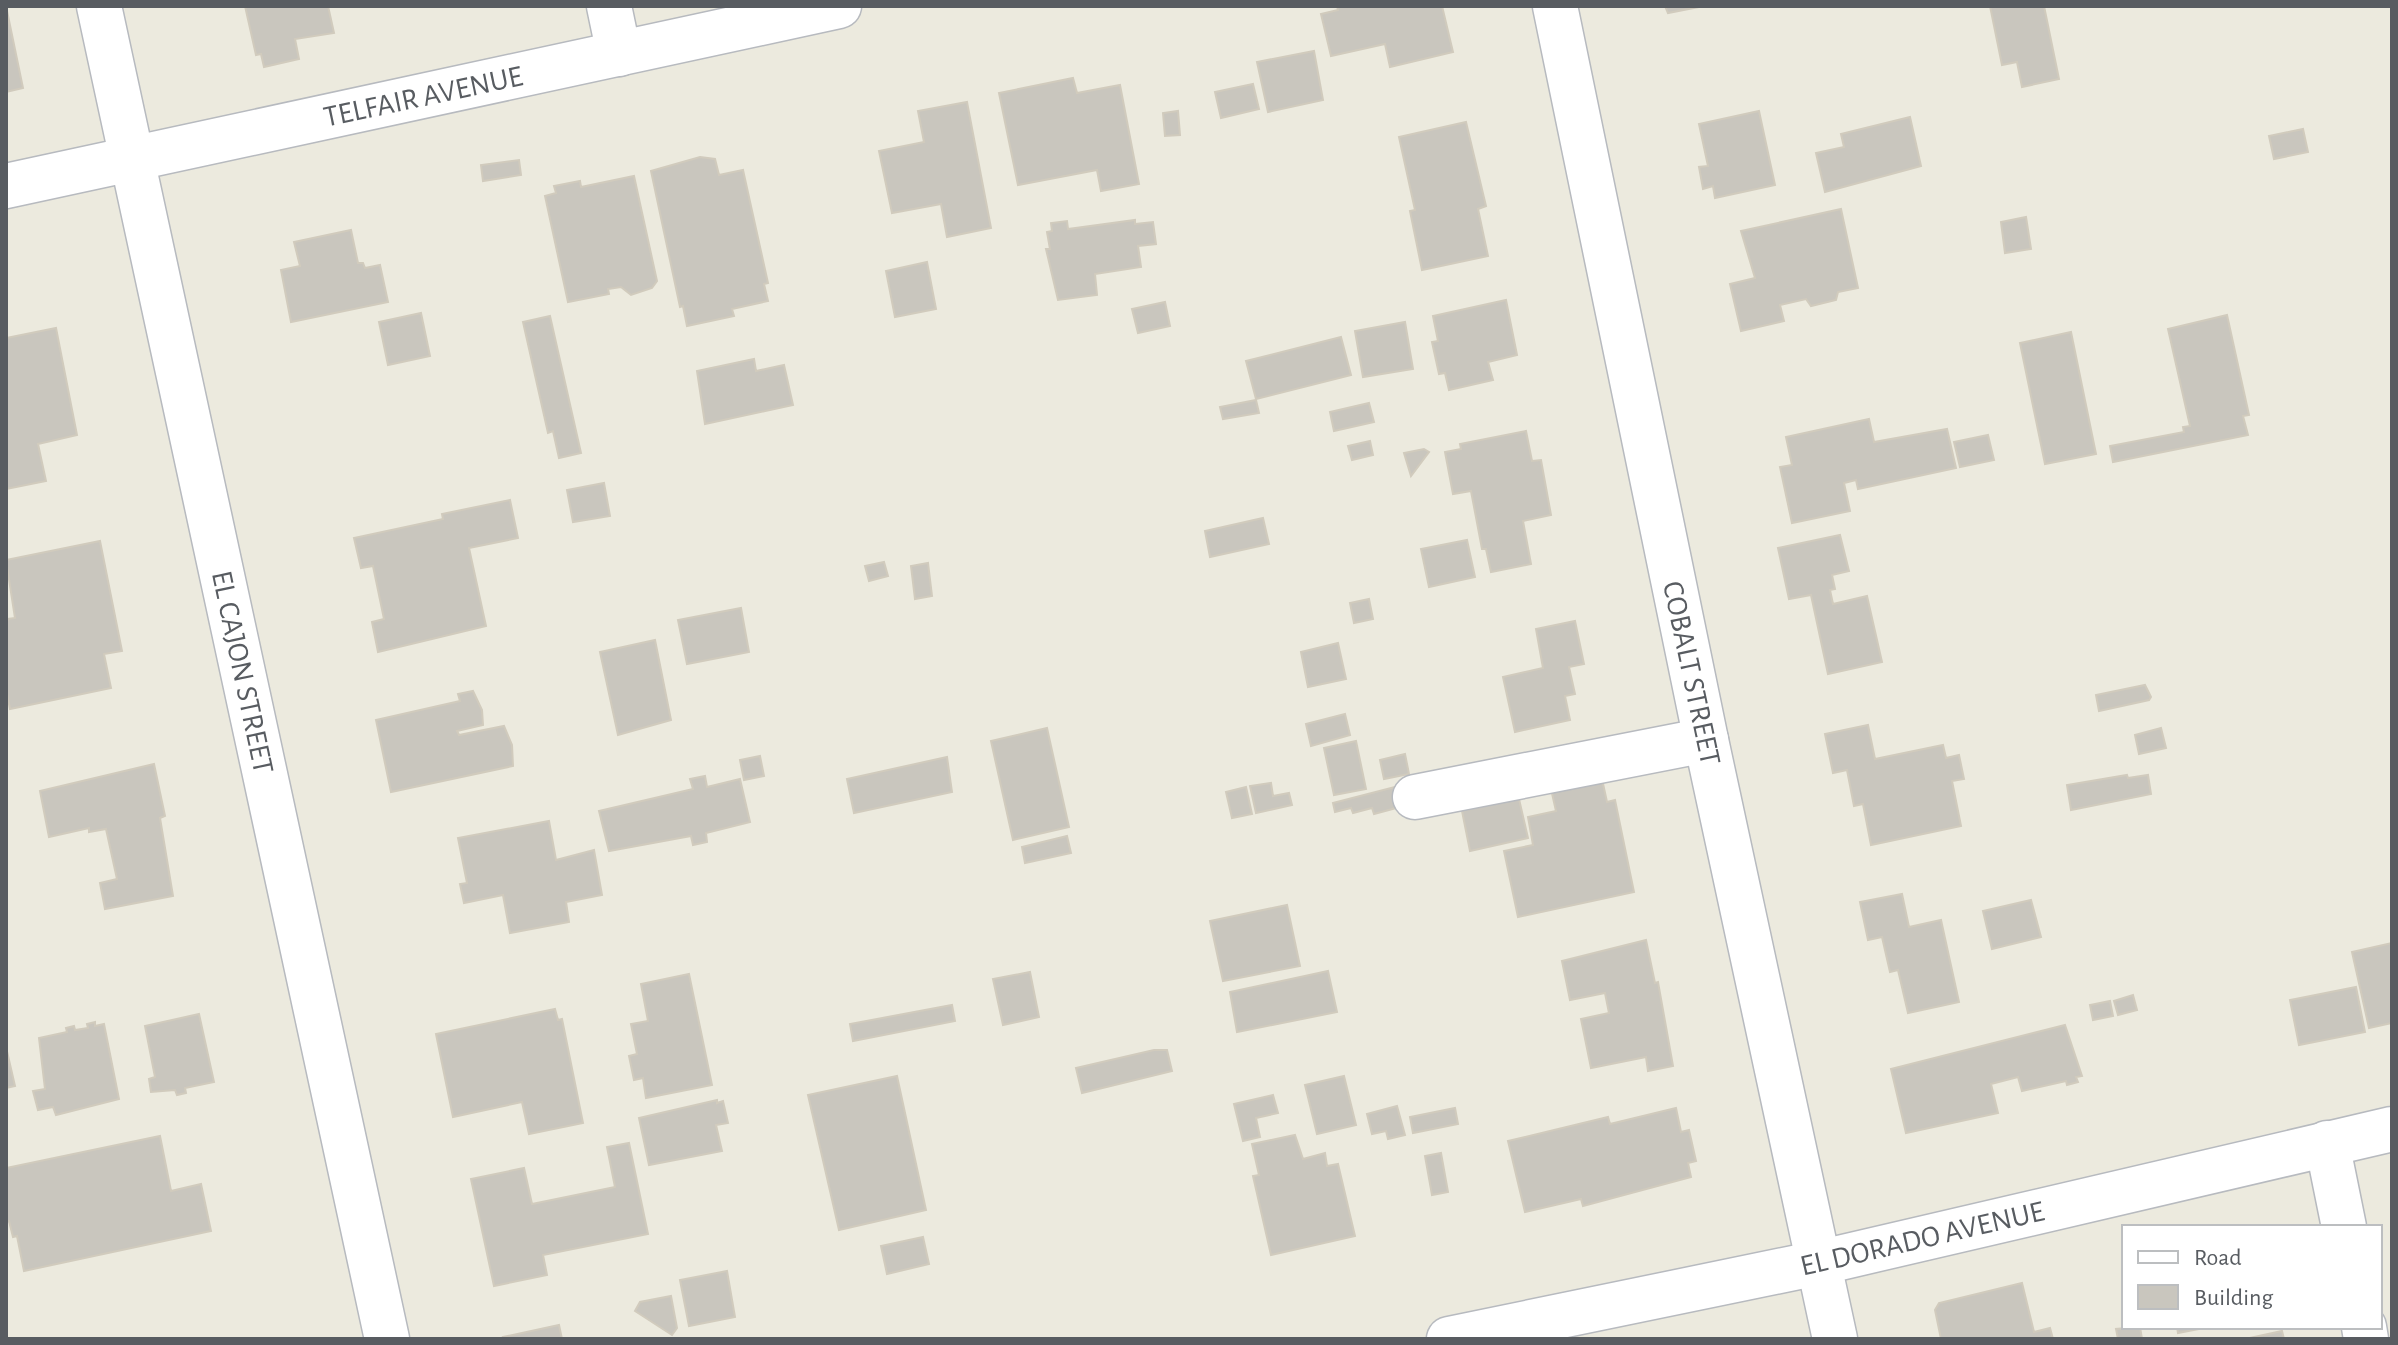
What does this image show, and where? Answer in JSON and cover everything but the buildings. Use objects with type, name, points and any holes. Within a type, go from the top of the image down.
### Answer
[{"type":"street","name":"EL CAJON STREET","points":[[99,6],[387,1339]]},
{"type":"street","points":[[609,6],[619,54]]},
{"type":"street","name":"TELFAIR AVENUE","points":[[6,186],[839,6]]},
{"type":"street","name":"COBALT STREET","points":[[1555,6],[1706,740],[1835,1339]]},
{"type":"street","points":[[1415,797],[1706,740]]},
{"type":"street","name":"EL DORADO AVENUE","points":[[1449,1339],[1818,1263],[2392,1129]]},
{"type":"street","points":[[2327,1143],[2344,1225]]}]
